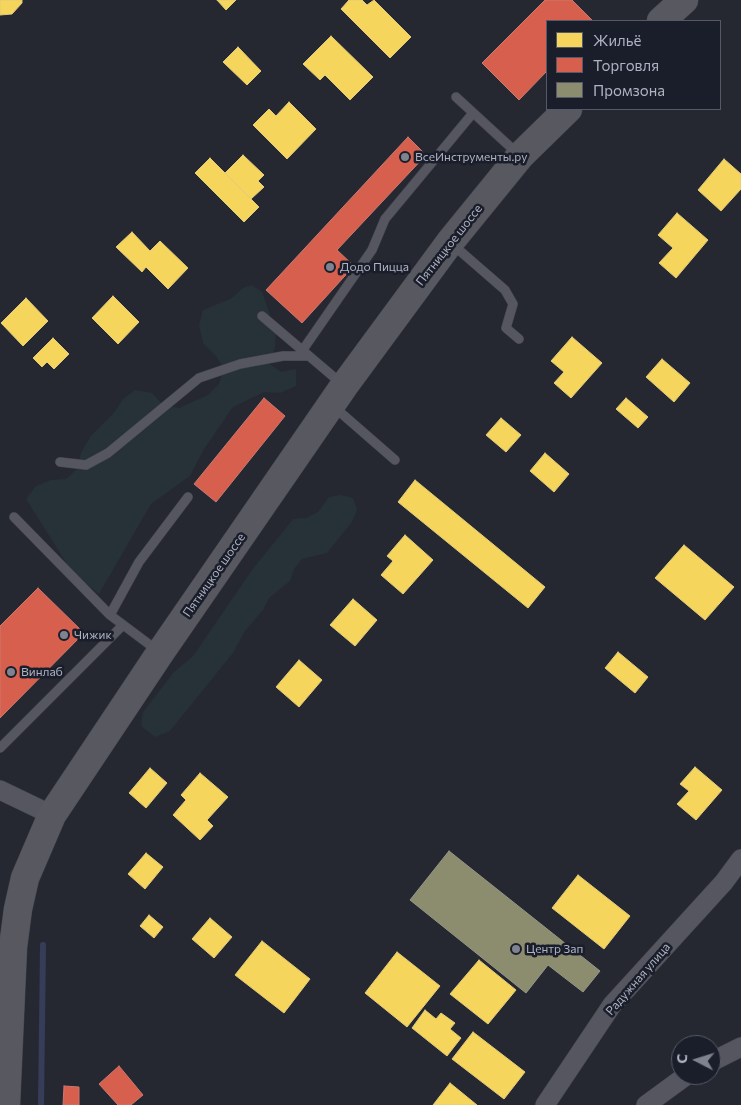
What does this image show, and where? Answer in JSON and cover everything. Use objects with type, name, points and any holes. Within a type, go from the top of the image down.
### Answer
[{"type":"main road","name":"Пятницкое шоссе","points":[[6,1105],[8,953],[25,878],[52,815],[160,653],[337,395],[450,242],[520,156],[567,110]]},
{"type":"street","points":[[0,790],[52,815]]},
{"type":"street","name":"Радужная улица","points":[[545,1105],[612,1006],[724,882],[741,860]]},
{"type":"street","points":[[721,1057],[741,1047]]},
{"type":"street","points":[[646,1105],[673,1085]]},
{"type":"lane","points":[[456,97],[520,156]]},
{"type":"lane","points":[[60,462],[86,465],[108,453],[199,378],[240,364],[305,353],[372,250],[385,219],[473,113]]},
{"type":"lane","points":[[450,242],[505,290],[513,304],[506,328],[520,339]]},
{"type":"lane","points":[[262,316],[305,353],[337,395],[395,460]]},
{"type":"lane","points":[[110,615],[139,562],[188,497]]},
{"type":"lane","points":[[14,517],[110,615],[160,653]]},
{"type":"lane","points":[[0,748],[123,625]]},
{"type":"shaded area","points":[[252,285],[262,292],[276,332],[275,348],[268,363],[281,372],[296,369],[296,386],[280,393],[264,392],[233,407],[204,449],[190,476],[151,504],[99,594],[72,572],[26,499],[36,486],[51,480],[66,479],[78,468],[81,453],[90,437],[114,413],[123,399],[135,390],[152,393],[163,405],[179,408],[208,395],[219,384],[224,369],[216,356],[203,343],[199,325],[203,310],[232,298],[243,288]]},
{"type":"shaded area","points":[[341,495],[353,498],[357,510],[352,522],[327,553],[302,559],[294,569],[290,581],[269,598],[263,610],[245,631],[233,653],[170,731],[155,737],[141,726],[143,712],[174,672],[193,656],[252,570],[293,519],[306,518],[318,512],[329,497]]},
{"type":"building: Жильё","points":[[0,0],[22,0],[22,3],[12,14],[0,15]]},
{"type":"building: Жильё","points":[[217,0],[236,0],[226,10]]},
{"type":"building: Жильё","points":[[349,0],[362,0],[367,5],[374,0],[411,37],[390,58],[341,9]]},
{"type":"building: Жильё","points":[[331,36],[373,77],[350,100],[325,75],[320,80],[303,64]]},
{"type":"building: Жильё","points":[[238,47],[261,71],[247,85],[223,62]]},
{"type":"building: Жильё","points":[[289,102],[316,129],[287,159],[253,125],[269,109],[276,116]]},
{"type":"building: Жильё","points":[[243,155],[264,175],[258,181],[264,187],[251,199],[225,173]]},
{"type":"building: Жильё","points":[[210,158],[259,207],[244,222],[195,173]]},
{"type":"building: Жильё","points":[[724,159],[741,174],[741,189],[721,211],[698,190]]},
{"type":"building: Жильё","points":[[677,213],[708,240],[676,278],[659,263],[673,248],[658,235]]},
{"type":"building: Жильё","points":[[132,232],[150,251],[160,241],[188,268],[168,289],[146,267],[142,272],[116,247]]},
{"type":"building: Жильё","points":[[113,296],[139,322],[118,344],[92,318]]},
{"type":"building: Жильё","points":[[26,298],[48,321],[23,346],[1,323]]},
{"type":"building: Жильё","points":[[572,337],[602,363],[571,398],[554,383],[564,372],[551,361]]},
{"type":"building: Жильё","points":[[53,338],[69,354],[54,369],[47,362],[42,367],[33,358]]},
{"type":"building: Жильё","points":[[662,359],[690,383],[674,402],[646,377]]},
{"type":"building: Жильё","points":[[626,398],[648,417],[638,428],[616,409]]},
{"type":"building: Жильё","points":[[501,418],[521,435],[506,452],[486,435]]},
{"type":"building: Жильё","points":[[545,453],[569,474],[554,492],[530,471]]},
{"type":"building: Жильё","points":[[415,480],[545,587],[528,608],[398,502]]},
{"type":"building: Жильё","points":[[405,535],[433,560],[403,594],[381,575],[393,561],[387,556]]},
{"type":"building: Жильё","points":[[684,545],[734,587],[705,620],[655,578]]},
{"type":"building: Жильё","points":[[353,599],[377,620],[355,646],[330,625]]},
{"type":"building: Жильё","points":[[618,652],[648,677],[635,693],[605,668]]},
{"type":"building: Жильё","points":[[299,660],[322,680],[299,707],[276,687]]},
{"type":"building: Жильё","points":[[695,767],[722,790],[696,820],[677,804],[689,791],[680,784]]},
{"type":"building: Жильё","points":[[150,768],[167,783],[146,808],[129,793]]},
{"type":"building: Жильё","points":[[200,773],[228,797],[207,820],[213,826],[200,840],[173,815],[186,800],[181,795]]},
{"type":"building: Жильё","points":[[146,853],[163,867],[145,889],[128,874]]},
{"type":"building: Жильё","points":[[578,875],[630,916],[604,949],[552,908]]},
{"type":"building: Жильё","points":[[149,915],[163,927],[154,938],[140,926]]},
{"type":"building: Жильё","points":[[210,918],[232,937],[214,958],[192,939]]},
{"type":"building: Жильё","points":[[262,941],[310,979],[284,1013],[235,975]]},
{"type":"building: Жильё","points":[[397,952],[440,986],[407,1027],[365,993]]},
{"type":"building: Жильё","points":[[479,960],[516,990],[488,1024],[450,994]]},
{"type":"building: Жильё","points":[[425,1010],[436,1019],[441,1013],[455,1023],[450,1029],[461,1038],[447,1056],[412,1028]]},
{"type":"building: Жильё","points":[[473,1032],[525,1072],[504,1099],[452,1059]]},
{"type":"building: Жильё","points":[[450,1083],[477,1105],[433,1105]]},
{"type":"building: Торговля","points":[[545,0],[572,0],[592,20],[546,20],[546,72],[519,100],[482,63]]},
{"type":"building: Торговля","points":[[408,137],[426,155],[337,250],[354,266],[302,323],[266,290]]},
{"type":"building: Торговля","points":[[264,398],[285,416],[216,502],[194,484]]},
{"type":"building: Торговля","points":[[38,588],[84,633],[0,718],[0,626]]},
{"type":"building: Торговля","points":[[119,1066],[143,1095],[131,1105],[118,1105],[99,1084]]},
{"type":"building: Торговля","points":[[64,1086],[79,1087],[79,1105],[63,1105]]},
{"type":"building: Промзона","points":[[449,851],[600,971],[583,992],[548,965],[526,993],[410,900]]},
{"type":"waterway","points":[[41,1105],[43,945]]},
{"type":"place","name":"ВсеИнструменты.ру","points":[[405,157]]},
{"type":"place","name":"Додо Пицца","points":[[330,267]]},
{"type":"place","name":"Чижик","points":[[64,635]]},
{"type":"place","name":"Винлаб","points":[[11,672]]},
{"type":"place","name":"Центр Зап","points":[[516,949]]}]
